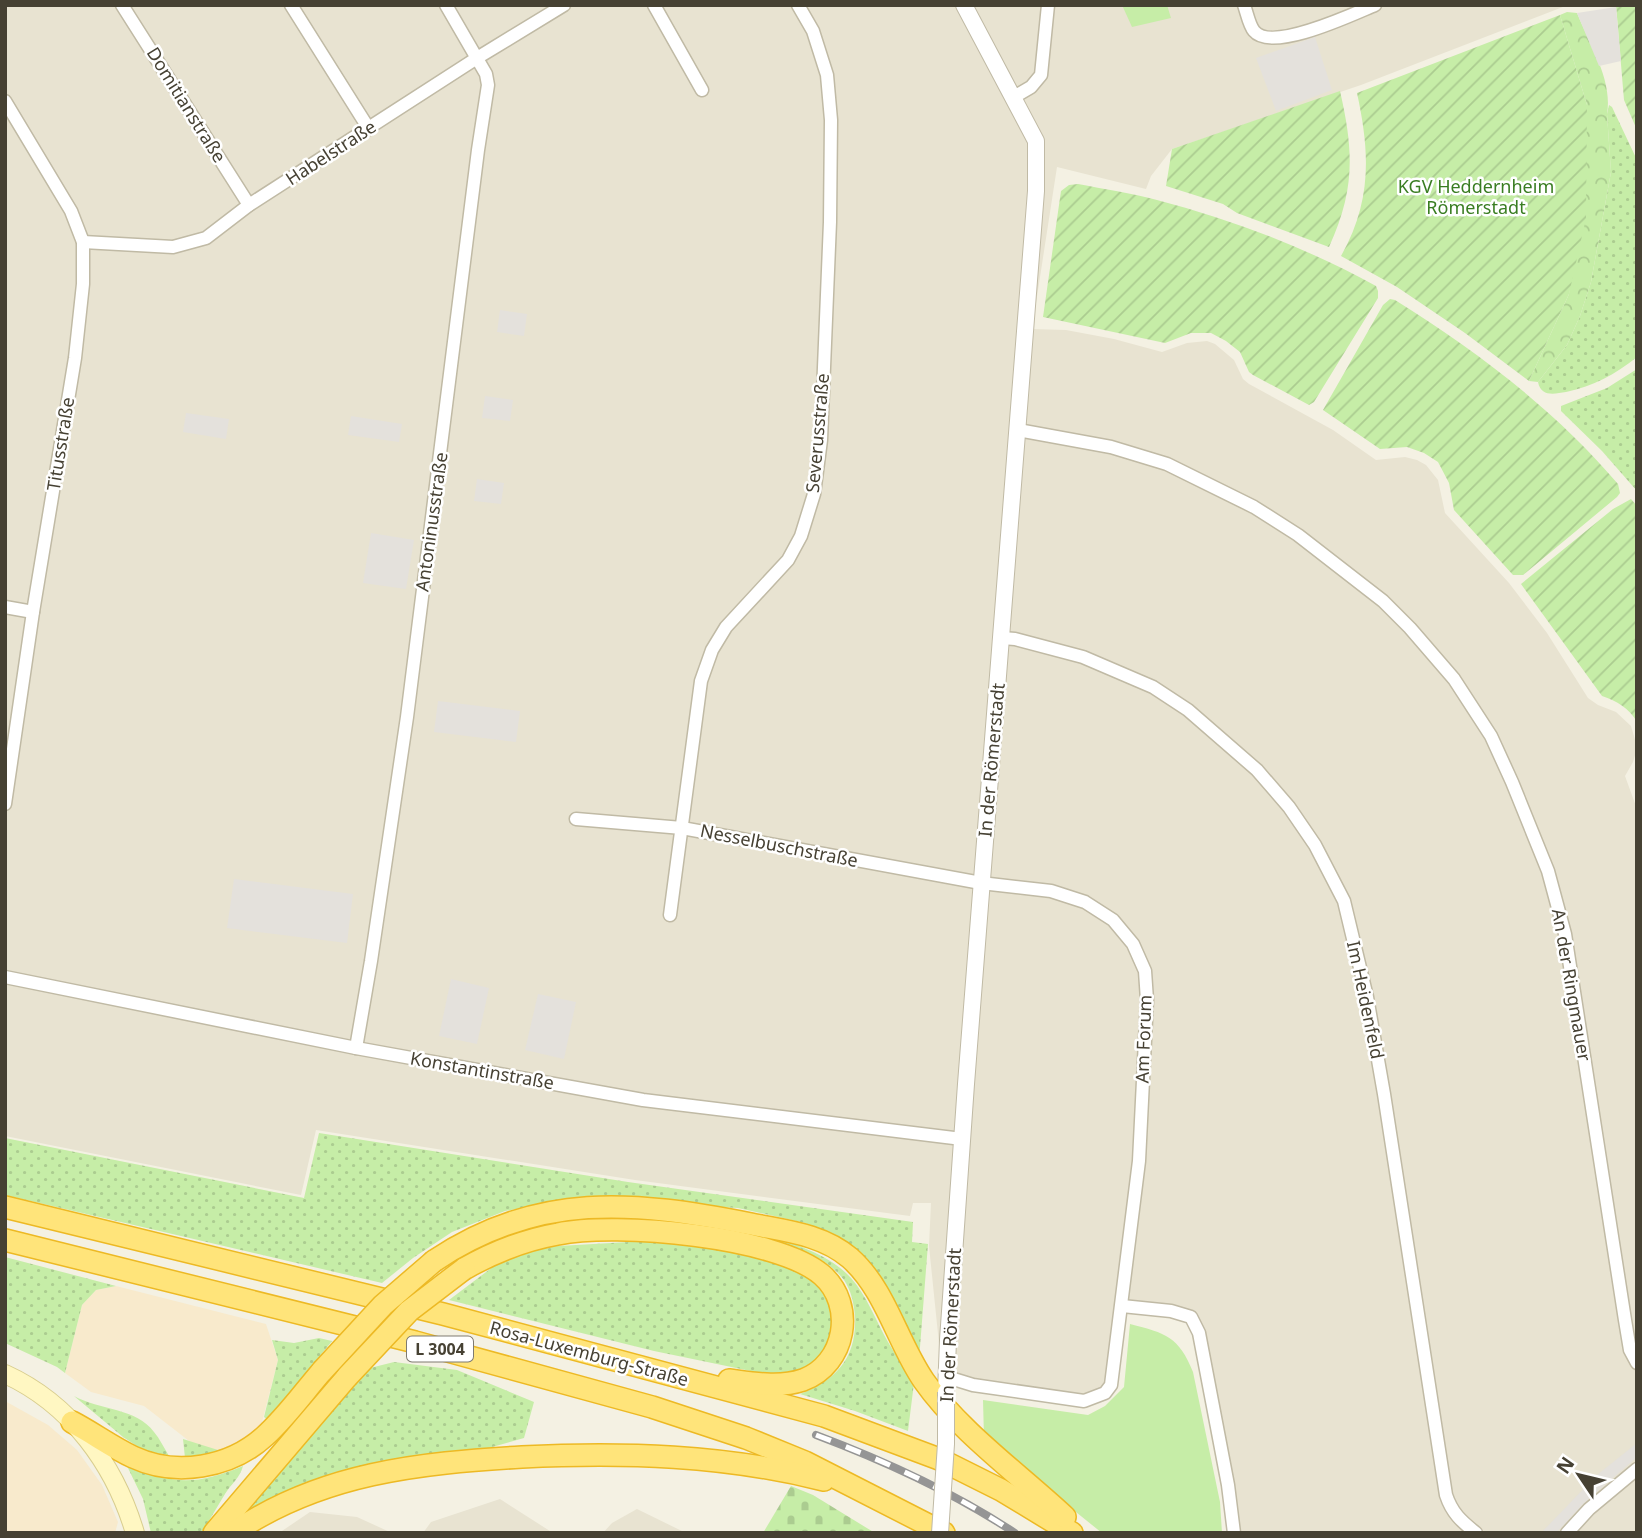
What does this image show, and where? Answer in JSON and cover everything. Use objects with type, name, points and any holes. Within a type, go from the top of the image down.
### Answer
[{"type":"highway","points":[[72,1422],[119,1450],[146,1462],[175,1468],[206,1466],[239,1454],[264,1437],[383,1305],[434,1261],[466,1241],[502,1224],[556,1210],[587,1206],[650,1208],[706,1215],[796,1233],[826,1242],[849,1257],[867,1278],[913,1365],[943,1405],[1082,1533]]},
{"type":"highway","name":"Rosa-Luxemburg-Straße","points":[[5,1207],[443,1314],[824,1416],[939,1459],[1001,1490],[1072,1533]]},
{"type":"highway","points":[[214,1533],[347,1377],[409,1311],[464,1269],[510,1247],[561,1233],[625,1230],[655,1231],[727,1241],[786,1256],[814,1269],[837,1294],[843,1316],[838,1346],[824,1367],[802,1380],[770,1384],[664,1374]]},
{"type":"highway","name":"Rosa-Luxemburg-Straße","points":[[5,1240],[415,1342],[652,1406],[746,1438],[804,1462],[864,1490],[942,1533]]},
{"type":"highway","points":[[233,1533],[288,1502],[346,1480],[399,1468],[485,1459],[621,1454],[712,1460],[810,1477],[864,1490]]},
{"type":"main road","points":[[5,1374],[35,1391],[72,1422],[100,1455],[122,1494],[135,1533]]},
{"type":"street","name":"Domitianstraße","points":[[122,5],[249,205]]},
{"type":"street","points":[[290,5],[369,129]]},
{"type":"street","name":"Antoninusstraße","points":[[356,1048],[407,717],[488,85],[486,74],[446,5]]},
{"type":"street","name":"Habelstraße","points":[[83,242],[173,247],[206,238],[249,205],[564,5]]},
{"type":"street","points":[[654,5],[702,90]]},
{"type":"street","name":"Severusstraße","points":[[670,915],[701,681],[712,650],[726,627],[788,560],[800,536],[814,494],[821,440],[830,222],[831,120],[827,75],[813,31],[798,5]]},
{"type":"street","name":"In der Römerstadt","points":[[942,1533],[946,1385],[962,1139],[1034,229],[1036,141],[964,5]]},
{"type":"street","points":[[1014,97],[1031,87],[1041,75],[1048,5]]},
{"type":"street","points":[[1244,5],[1254,31],[1264,38],[1281,38],[1325,25],[1376,5]]},
{"type":"street","name":"Titusstraße","points":[[5,101],[71,211],[83,242],[83,284],[75,358],[33,612],[5,804]]},
{"type":"street","name":"An der Ringmauer","points":[[1018,430],[1111,447],[1167,464],[1254,507],[1298,535],[1383,601],[1454,679],[1491,736],[1546,862],[1565,934],[1630,1350],[1637,1363]]},
{"type":"street","points":[[5,607],[33,612]]},
{"type":"street","name":"Im Heidenfeld","points":[[1002,638],[1083,657],[1153,687],[1188,710],[1257,770],[1289,807],[1315,845],[1344,901],[1367,998],[1446,1495],[1451,1510],[1476,1533]]},
{"type":"street","name":"Nesselbuschstraße","points":[[576,820],[682,828],[981,883]]},
{"type":"street","name":"Am Forum","points":[[946,1385],[973,1385],[1084,1401],[1097,1397],[1111,1385],[1139,1161],[1147,1000],[1145,971],[1133,944],[1113,920],[1084,902],[1051,891],[981,883]]},
{"type":"street","name":"Konstantinstraße","points":[[5,977],[356,1048],[643,1100],[962,1139]]},
{"type":"street","points":[[1122,1306],[1171,1311],[1191,1317],[1199,1333],[1228,1485],[1234,1533]]},
{"type":"street","points":[[1567,1533],[1588,1509],[1637,1469]]},
{"type":"shaded area","points":[[5,5],[1568,5],[1361,85],[1172,149],[1151,176],[1146,189],[1057,167],[1032,329],[1066,330],[1162,352],[1187,343],[1207,341],[1215,344],[1234,360],[1243,379],[1249,384],[1333,430],[1376,460],[1405,457],[1426,465],[1438,480],[1445,513],[1509,583],[1547,633],[1588,698],[1616,712],[1631,726],[1636,752],[1625,776],[1637,809],[1637,1533],[1231,1533],[1189,1312],[1118,1303],[1108,1382],[1085,1398],[942,1373],[929,1246],[931,1203],[913,1203],[910,1216],[635,1180],[316,1130],[301,1195],[5,1136]]},
{"type":"shaded area","points":[[1616,7],[1621,61],[1599,66],[1577,13]]},
{"type":"shaded area","points":[[1315,37],[1332,90],[1276,111],[1256,58]]},
{"type":"shaded area","points":[[500,310],[527,314],[524,336],[497,332]]},
{"type":"shaded area","points":[[485,396],[513,400],[510,421],[482,418]]},
{"type":"shaded area","points":[[186,413],[229,419],[226,439],[183,432]]},
{"type":"shaded area","points":[[351,416],[402,424],[399,442],[348,435]]},
{"type":"shaded area","points":[[477,479],[504,483],[501,504],[474,501]]},
{"type":"shaded area","points":[[371,533],[414,540],[406,589],[363,583]]},
{"type":"shaded area","points":[[438,701],[520,711],[516,742],[434,732]]},
{"type":"shaded area","points":[[234,879],[353,894],[347,943],[227,928]]},
{"type":"shaded area","points":[[451,979],[489,988],[477,1044],[439,1036]]},
{"type":"shaded area","points":[[538,994],[576,1002],[564,1059],[525,1050]]},
{"type":"shaded area","points":[[116,1286],[266,1324],[278,1360],[261,1426],[230,1447],[218,1451],[193,1444],[144,1406],[91,1392],[65,1373],[82,1305],[96,1290]]},
{"type":"shaded area","points":[[5,1401],[48,1425],[77,1450],[102,1485],[118,1522],[115,1533],[5,1533]]},
{"type":"shaded area","points":[[1637,1443],[1637,1457],[1584,1503],[1556,1533],[1541,1533],[1597,1475]]},
{"type":"shaded area","points":[[500,1499],[553,1533],[423,1533],[431,1522]]},
{"type":"shaded area","points":[[637,1509],[686,1533],[603,1533],[612,1523]]},
{"type":"shaded area","points":[[310,1512],[357,1517],[392,1533],[279,1533]]},
{"type":"green space","points":[[1122,5],[1167,5],[1171,18],[1132,27]]},
{"type":"green space","points":[[1616,5],[1637,5],[1637,130],[1624,100]]},
{"type":"green space","points":[[1567,12],[1577,13],[1607,88],[1611,172],[1591,282],[1580,316],[1567,345],[1538,382],[1529,381],[1569,294],[1587,105],[1560,15]]},
{"type":"green space","name":"KGV Heddernheim Römerstadt","points":[[1560,15],[1587,105],[1586,218],[1569,294],[1529,381],[1397,287],[1341,256],[1358,216],[1366,176],[1364,136],[1357,93]]},
{"type":"green space","name":"KGV Heddernheim Römerstadt","points":[[1340,91],[1348,133],[1350,170],[1344,207],[1329,247],[1237,213],[1223,204],[1166,186],[1172,149]]},
{"type":"green space","points":[[1609,105],[1637,160],[1637,357],[1595,383],[1576,390],[1549,393],[1542,390],[1538,382],[1567,345],[1591,282],[1611,172],[1607,114]]},
{"type":"green space","points":[[1078,184],[1157,200],[1241,226],[1323,259],[1376,286],[1378,298],[1314,402],[1309,405],[1253,375],[1240,352],[1211,333],[1191,333],[1165,343],[1043,317],[1061,191],[1069,185]]},
{"type":"green space","points":[[1390,299],[1456,340],[1514,383],[1568,431],[1618,484],[1620,493],[1617,497],[1523,575],[1513,575],[1454,510],[1449,483],[1438,462],[1407,447],[1380,449],[1323,410],[1383,305]]},
{"type":"green space","points":[[1637,369],[1637,491],[1602,451],[1561,411],[1561,406],[1607,388]]},
{"type":"green space","points":[[1631,499],[1637,506],[1637,722],[1622,706],[1602,696],[1521,584],[1613,509]]},
{"type":"green space","points":[[319,1133],[628,1182],[913,1222],[912,1242],[928,1244],[919,1360],[875,1276],[845,1241],[805,1223],[738,1208],[571,1199],[505,1211],[452,1232],[382,1283],[5,1195],[5,1138],[304,1198]]},
{"type":"green space","points":[[611,1215],[704,1224],[772,1237],[830,1261],[857,1285],[914,1383],[908,1431],[800,1394],[824,1382],[842,1365],[852,1344],[855,1316],[852,1297],[844,1280],[828,1265],[799,1249],[768,1239],[642,1221],[581,1221],[454,1264],[448,1263],[496,1237],[548,1221]]},
{"type":"green space","points":[[646,1241],[744,1254],[796,1269],[815,1280],[830,1296],[837,1324],[821,1358],[803,1371],[784,1378],[654,1351],[449,1300],[498,1263],[541,1247]]},
{"type":"green space","points":[[5,1257],[116,1286],[96,1290],[82,1305],[65,1373],[5,1343]]},
{"type":"green space","points":[[1130,1324],[1170,1338],[1188,1360],[1193,1372],[1220,1502],[1222,1533],[1102,1533],[984,1438],[983,1400],[1088,1415],[1105,1406],[1124,1387]]},
{"type":"green space","points":[[319,1338],[332,1341],[268,1420],[264,1417],[278,1360],[272,1340],[294,1343]]},
{"type":"green space","points":[[394,1362],[457,1370],[534,1402],[524,1438],[478,1451],[394,1460],[231,1529],[370,1368]]},
{"type":"green space","points":[[74,1396],[138,1418],[154,1432],[169,1456],[143,1450]]},
{"type":"green space","points":[[183,1439],[218,1450],[229,1447],[217,1454],[185,1458]]},
{"type":"green space","points":[[127,1466],[172,1479],[198,1480],[243,1466],[201,1533],[151,1533],[143,1499]]},
{"type":"green space","points":[[791,1486],[813,1495],[875,1533],[763,1533]]},
{"type":"railway","points":[[816,1435],[918,1478],[1015,1533]]}]
